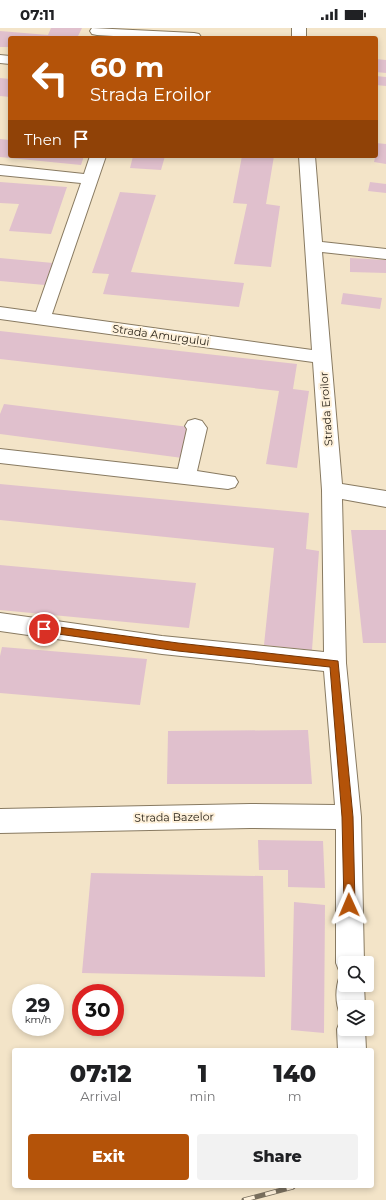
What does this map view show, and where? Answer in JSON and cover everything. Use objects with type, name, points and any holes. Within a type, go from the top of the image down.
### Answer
[{"type":"street","points":[[96,32],[174,36]]},
{"type":"street","points":[[42,319],[97,158]]},
{"type":"street","name":"Strada Eroilor","points":[[307,158],[332,490],[335,663],[348,817],[350,956]]},
{"type":"street","points":[[0,170],[90,179]]},
{"type":"street","points":[[314,246],[386,254]]},
{"type":"street","name":"Strada Amurgului","points":[[0,313],[322,357]]},
{"type":"street","points":[[186,477],[198,428],[195,426]]},
{"type":"street","points":[[0,456],[228,482]]},
{"type":"street","points":[[332,490],[386,500]]},
{"type":"street","points":[[0,622],[162,645],[335,663]]},
{"type":"street","name":"Strada Bazelor","points":[[0,821],[250,816],[348,817]]},
{"type":"street","points":[[351,1036],[352,1048]]},
{"type":"building","points":[[51,28],[82,28],[78,36],[8,36],[8,47],[0,47],[0,31],[48,35]]},
{"type":"building","points":[[378,59],[386,60],[386,73],[378,72]]},
{"type":"building","points":[[378,76],[386,77],[386,86],[378,85]]},
{"type":"building","points":[[0,78],[8,79],[8,97],[0,96]]},
{"type":"building","points":[[0,139],[8,140],[8,158],[0,157]]},
{"type":"building","points":[[378,143],[386,144],[386,164],[374,162],[375,158],[378,158]]},
{"type":"building","points":[[10,158],[83,158],[81,165]]},
{"type":"building","points":[[132,158],[164,158],[161,170],[130,168]]},
{"type":"building","points":[[242,158],[274,158],[266,204],[280,206],[271,267],[234,264],[247,204],[233,203]]},
{"type":"building","points":[[0,182],[67,187],[51,234],[9,231],[19,204],[0,203]]},
{"type":"building","points":[[370,182],[386,184],[386,193],[368,191]]},
{"type":"building","points":[[120,192],[156,195],[131,272],[244,283],[239,307],[103,294],[109,274],[92,273]]},
{"type":"building","points":[[0,258],[53,263],[45,285],[0,281]]},
{"type":"building","points":[[350,258],[386,260],[386,273],[350,272]]},
{"type":"building","points":[[343,293],[382,298],[380,309],[341,304]]},
{"type":"building","points":[[0,331],[297,364],[293,389],[309,391],[297,468],[266,464],[279,391],[0,359]]},
{"type":"building","points":[[4,404],[197,428],[190,459],[0,434],[0,414]]},
{"type":"building","points":[[0,484],[309,513],[306,549],[319,551],[312,650],[264,645],[274,548],[0,520]]},
{"type":"building","points":[[351,530],[386,530],[386,643],[363,643]]},
{"type":"building","points":[[0,565],[196,583],[189,628],[0,610]]},
{"type":"building","points":[[2,647],[147,659],[140,705],[0,693],[0,656]]},
{"type":"building","points":[[308,730],[312,784],[167,784],[168,731]]},
{"type":"building","points":[[258,840],[323,841],[325,888],[288,887],[288,870],[259,870]]},
{"type":"building","points":[[91,873],[263,876],[265,977],[82,973]]},
{"type":"building","points":[[294,902],[325,905],[324,1033],[291,1030]]},
{"type":"railway","points":[[244,1200],[289,1188]]},
{"type":"route","points":[[44,629],[178,647],[335,663],[348,817],[349,905]]}]
